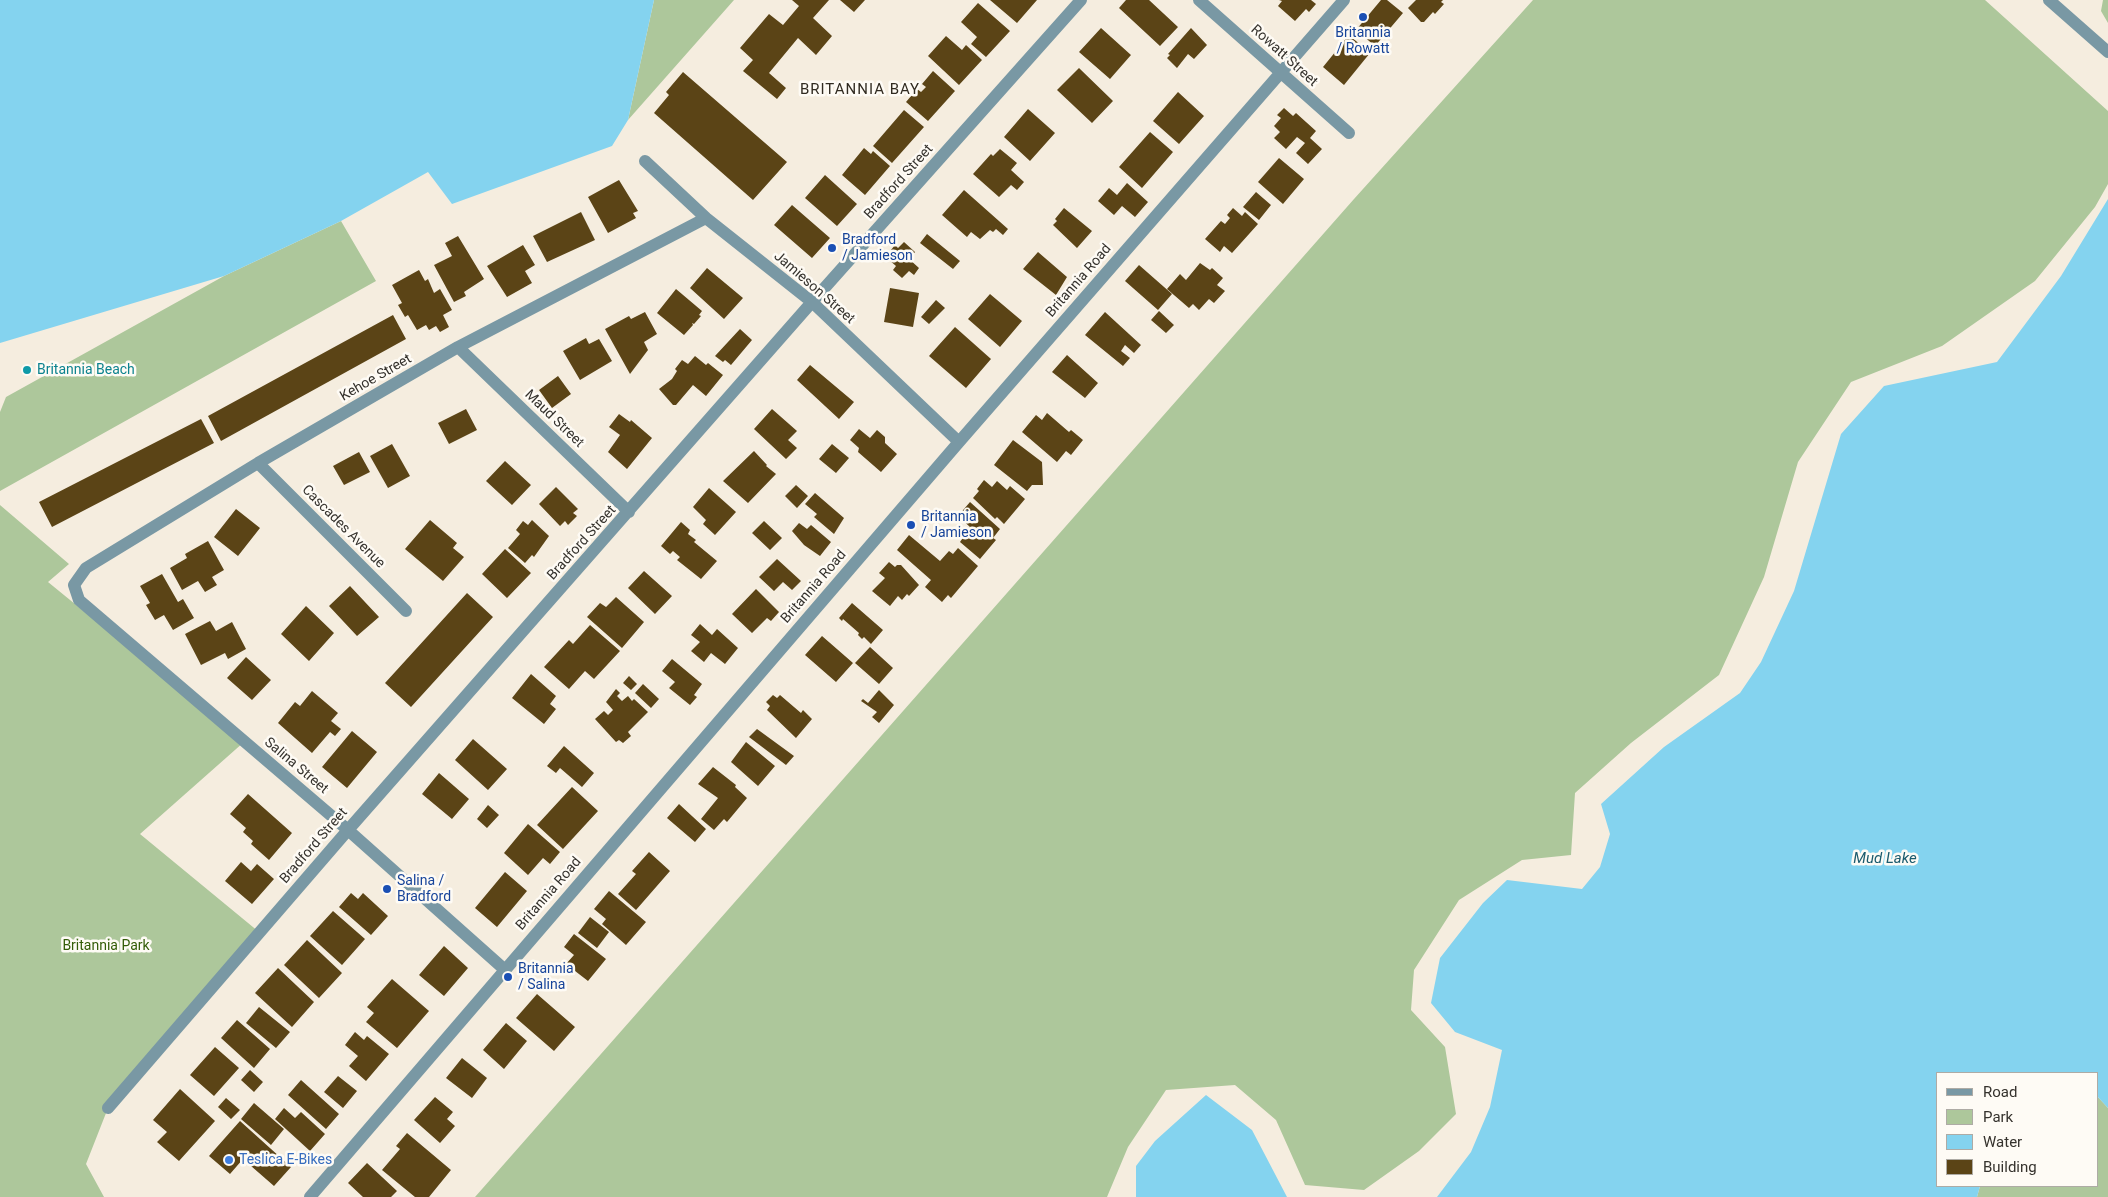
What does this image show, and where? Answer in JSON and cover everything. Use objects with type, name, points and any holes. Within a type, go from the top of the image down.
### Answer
[{"type":"street","name":"Bradford Street","points":[[108,1108],[348,830],[812,302],[1081,0]]},
{"type":"street","name":"Rowatt Street","points":[[1199,0],[1349,133]]},
{"type":"street","name":"Britannia Road","points":[[310,1197],[504,969],[959,442],[1344,0]]},
{"type":"street","points":[[2049,0],[2108,52]]},
{"type":"street","name":"Jamieson Street","points":[[645,161],[706,218],[812,302],[959,442]]},
{"type":"street","name":"Kehoe Street","points":[[74,585],[86,568],[258,463],[458,347],[706,218]]},
{"type":"street","name":"Maud Street","points":[[458,347],[629,512]]},
{"type":"street","name":"Cascades Avenue","points":[[258,463],[406,611]]},
{"type":"street","name":"Salina Street","points":[[74,585],[79,600],[348,830],[504,969]]},
{"type":"green space","points":[[654,0],[734,0],[628,120]]},
{"type":"green space","points":[[1533,0],[1985,0],[2108,111],[2108,184],[2095,207],[2035,281],[1942,346],[1851,382],[1798,462],[1764,577],[1719,675],[1631,743],[1575,793],[1571,855],[1522,860],[1459,900],[1414,970],[1411,1010],[1445,1047],[1456,1114],[1419,1151],[1364,1190],[1305,1185],[1276,1120],[1235,1085],[1166,1090],[1128,1147],[1107,1197],[475,1197],[1354,199]]},
{"type":"green space","points":[[2103,0],[2108,0],[2108,23],[2101,11]]},
{"type":"green space","points":[[341,221],[376,281],[0,491],[0,412],[6,397],[224,276]]},
{"type":"green space","name":"Britannia Park","points":[[0,505],[69,564],[48,582],[244,742],[140,834],[259,932],[108,1108],[86,1164],[104,1197],[0,1197]]},
{"type":"green space","points":[[2098,1097],[2108,1108],[2108,1197],[1977,1197],[1980,1187],[2098,1187]]},
{"type":"water","points":[[0,0],[654,0],[628,120],[612,146],[452,204],[428,172],[341,221],[224,276],[0,343]]},
{"type":"water","name":"Mud Lake","points":[[2108,199],[2108,1108],[2098,1097],[2098,1072],[1936,1072],[1936,1187],[1980,1187],[1977,1197],[1437,1197],[1471,1152],[1490,1107],[1502,1050],[1455,1032],[1431,1003],[1440,958],[1483,903],[1507,880],[1582,889],[1600,867],[1610,834],[1601,804],[1664,747],[1740,693],[1761,662],[1794,591],[1841,434],[1884,386],[1997,362],[2061,276]]},
{"type":"water","points":[[1206,1095],[1252,1130],[1287,1197],[1136,1197],[1136,1166],[1155,1141]]},
{"type":"building","points":[[792,0],[829,0],[813,18],[832,36],[816,55],[798,38],[769,73],[786,88],[777,99],[743,71],[753,60],[740,48],[769,14],[783,25],[799,6]]},
{"type":"building","points":[[840,0],[865,0],[854,12]]},
{"type":"building","points":[[990,0],[1037,0],[1017,23]]},
{"type":"building","points":[[1126,0],[1149,0],[1178,27],[1160,46],[1119,8]]},
{"type":"building","points":[[1279,0],[1311,0],[1316,4],[1309,12],[1306,9],[1295,21],[1278,6],[1282,1]]},
{"type":"building","points":[[1381,0],[1387,0],[1403,13],[1375,46],[1356,30]]},
{"type":"building","points":[[1416,0],[1443,0],[1441,2],[1444,4],[1435,14],[1433,12],[1424,22],[1421,22],[1408,8]]},
{"type":"building","points":[[978,3],[1010,31],[986,57],[971,44],[977,37],[961,22]]},
{"type":"building","points":[[1101,28],[1131,55],[1110,79],[1079,52]]},
{"type":"building","points":[[1191,28],[1207,45],[1194,59],[1188,54],[1177,68],[1167,58],[1170,55],[1168,54]]},
{"type":"building","points":[[1349,35],[1370,53],[1344,85],[1323,67]]},
{"type":"building","points":[[946,36],[962,50],[966,45],[982,60],[959,85],[928,56]]},
{"type":"building","points":[[1079,68],[1113,101],[1092,123],[1057,90]]},
{"type":"building","points":[[933,71],[955,91],[928,121],[906,102],[917,89],[921,92],[926,87],[922,84]]},
{"type":"building","points":[[683,72],[787,162],[753,200],[654,113],[669,95],[666,92]]},
{"type":"building","points":[[1178,92],[1204,116],[1179,144],[1153,121]]},
{"type":"building","points":[[1284,108],[1293,116],[1296,113],[1316,131],[1310,138],[1322,149],[1308,164],[1296,153],[1305,143],[1297,137],[1286,149],[1274,138],[1280,132],[1274,126],[1281,118],[1277,115]]},
{"type":"building","points":[[1028,109],[1055,133],[1030,161],[1004,137]]},
{"type":"building","points":[[904,110],[924,127],[892,163],[873,146]]},
{"type":"building","points":[[1150,132],[1173,152],[1142,188],[1119,167]]},
{"type":"building","points":[[864,148],[871,154],[873,151],[890,166],[865,195],[842,175]]},
{"type":"building","points":[[1000,149],[1017,163],[1011,170],[1024,182],[1017,190],[1011,185],[999,197],[973,174],[991,154],[993,156]]},
{"type":"building","points":[[1279,158],[1304,179],[1283,204],[1258,182]]},
{"type":"building","points":[[825,175],[857,204],[837,226],[805,198]]},
{"type":"building","points":[[619,180],[638,211],[633,213],[636,218],[608,233],[588,197]]},
{"type":"building","points":[[1127,183],[1148,202],[1135,217],[1122,206],[1114,215],[1098,201],[1109,188],[1117,195]]},
{"type":"building","points":[[964,190],[1008,229],[1003,235],[996,229],[993,232],[990,230],[980,239],[971,232],[967,237],[942,215]]},
{"type":"building","points":[[1256,192],[1271,205],[1259,220],[1243,207]]},
{"type":"building","points":[[792,205],[830,238],[812,258],[774,225]]},
{"type":"building","points":[[1064,208],[1092,231],[1077,248],[1053,225],[1057,221],[1055,219]]},
{"type":"building","points":[[1233,208],[1242,216],[1245,212],[1258,224],[1232,253],[1224,246],[1220,252],[1205,239],[1221,221],[1225,224],[1230,218],[1227,215]]},
{"type":"building","points":[[581,212],[595,240],[547,262],[533,236]]},
{"type":"building","points":[[927,234],[960,261],[953,269],[920,243]]},
{"type":"building","points":[[458,236],[484,279],[464,292],[466,296],[454,302],[434,265],[452,256],[445,243]]},
{"type":"building","points":[[904,242],[915,252],[909,259],[919,268],[914,275],[909,271],[902,278],[893,270],[896,266],[888,259],[894,253],[891,250],[895,245],[898,248]]},
{"type":"building","points":[[523,245],[535,265],[525,271],[532,283],[507,297],[487,266]]},
{"type":"building","points":[[1038,252],[1067,277],[1056,295],[1023,269]]},
{"type":"building","points":[[1200,263],[1210,270],[1212,268],[1223,278],[1217,285],[1225,291],[1214,303],[1209,299],[1199,310],[1193,304],[1189,308],[1167,289],[1180,274],[1186,280]]},
{"type":"building","points":[[1139,265],[1172,294],[1158,310],[1125,281]]},
{"type":"building","points":[[707,268],[743,298],[724,319],[690,288]]},
{"type":"building","points":[[419,270],[425,281],[428,279],[434,293],[440,289],[452,310],[443,315],[449,327],[440,332],[436,326],[429,330],[426,325],[417,330],[408,315],[405,317],[398,305],[402,303],[392,285]]},
{"type":"building","points":[[890,288],[919,293],[913,327],[884,322]]},
{"type":"building","points":[[676,289],[702,311],[699,315],[701,316],[694,324],[692,323],[693,325],[684,335],[657,313]]},
{"type":"building","points":[[990,294],[1022,321],[1000,347],[968,319]]},
{"type":"building","points":[[936,300],[945,308],[929,324],[921,317]]},
{"type":"building","points":[[1159,311],[1174,325],[1166,333],[1151,320]]},
{"type":"building","points":[[645,312],[657,334],[644,342],[648,350],[630,374],[605,329],[629,316],[631,319]]},
{"type":"building","points":[[1105,312],[1141,345],[1134,353],[1125,345],[1121,351],[1130,358],[1123,366],[1085,335]]},
{"type":"building","points":[[393,315],[406,339],[221,441],[208,416]]},
{"type":"building","points":[[955,327],[991,359],[966,388],[929,356]]},
{"type":"building","points":[[740,329],[752,340],[731,365],[725,360],[723,362],[715,356]]},
{"type":"building","points":[[586,338],[589,344],[599,339],[612,361],[580,380],[563,351]]},
{"type":"building","points":[[1067,355],[1098,383],[1085,398],[1052,372]]},
{"type":"building","points":[[695,356],[706,365],[708,363],[723,375],[706,396],[693,385],[676,405],[673,405],[659,389],[672,379],[677,371],[675,369],[682,360],[688,364]]},
{"type":"building","points":[[810,365],[854,402],[839,419],[797,380]]},
{"type":"building","points":[[558,376],[571,394],[552,408],[539,390]]},
{"type":"building","points":[[466,409],[477,430],[449,444],[438,423]]},
{"type":"building","points":[[772,409],[797,431],[788,440],[797,448],[786,459],[754,429]]},
{"type":"building","points":[[1047,413],[1069,432],[1071,430],[1083,440],[1071,455],[1066,451],[1057,462],[1022,432],[1036,415],[1042,420]]},
{"type":"building","points":[[619,414],[630,422],[631,420],[652,438],[627,469],[608,452],[620,435],[609,427]]},
{"type":"building","points":[[201,419],[214,443],[52,527],[39,502]]},
{"type":"building","points":[[859,429],[870,438],[877,430],[885,437],[885,443],[897,454],[881,472],[858,452],[859,448],[850,440]]},
{"type":"building","points":[[1013,440],[1042,462],[1043,485],[1032,485],[1027,491],[994,465]]},
{"type":"building","points":[[392,444],[410,476],[388,488],[370,456]]},
{"type":"building","points":[[832,444],[849,458],[836,473],[819,459]]},
{"type":"building","points":[[754,451],[766,466],[776,474],[748,503],[723,481]]},
{"type":"building","points":[[359,452],[370,472],[344,485],[333,466]]},
{"type":"building","points":[[505,461],[531,485],[512,505],[486,481]]},
{"type":"building","points":[[984,480],[992,487],[997,481],[1007,490],[1010,486],[1025,499],[1004,524],[997,517],[995,519],[973,498]]},
{"type":"building","points":[[796,485],[808,496],[797,508],[785,496]]},
{"type":"building","points":[[556,487],[578,509],[573,513],[577,516],[568,525],[565,521],[560,526],[539,504]]},
{"type":"building","points":[[709,488],[736,512],[715,535],[703,524],[706,520],[693,507]]},
{"type":"building","points":[[815,493],[844,518],[834,534],[814,517],[817,514],[805,504]]},
{"type":"building","points":[[970,502],[1000,529],[993,538],[996,540],[980,559],[960,542],[970,527],[958,516]]},
{"type":"building","points":[[236,509],[260,528],[238,556],[214,537]]},
{"type":"building","points":[[430,520],[457,543],[453,548],[464,557],[443,581],[405,549]]},
{"type":"building","points":[[532,520],[549,536],[534,557],[532,555],[525,563],[508,548],[520,534],[516,530],[523,521],[528,525]]},
{"type":"building","points":[[764,521],[782,538],[770,550],[752,533]]},
{"type":"building","points":[[681,522],[690,530],[688,534],[696,540],[694,542],[717,561],[701,579],[677,560],[680,557],[673,551],[670,554],[661,546]]},
{"type":"building","points":[[799,523],[807,529],[811,525],[831,542],[820,556],[804,545],[792,531]]},
{"type":"building","points":[[909,535],[940,561],[949,551],[953,554],[958,548],[978,566],[951,598],[948,595],[942,602],[925,587],[931,580],[897,550]]},
{"type":"building","points":[[208,541],[224,570],[212,577],[217,585],[205,592],[198,581],[182,590],[170,568],[187,558],[185,554]]},
{"type":"building","points":[[505,549],[531,573],[507,598],[482,574]]},
{"type":"building","points":[[777,559],[801,581],[792,590],[783,582],[774,591],[759,577]]},
{"type":"building","points":[[889,562],[895,567],[901,565],[919,585],[909,596],[907,594],[902,600],[898,596],[890,606],[872,591],[885,578],[879,573]]},
{"type":"building","points":[[644,571],[672,596],[655,614],[628,588]]},
{"type":"building","points":[[162,574],[178,602],[183,599],[194,618],[173,630],[164,615],[155,620],[146,605],[150,603],[140,586]]},
{"type":"building","points":[[350,586],[379,617],[357,636],[329,606]]},
{"type":"building","points":[[756,589],[779,612],[771,621],[767,618],[752,633],[732,614]]},
{"type":"building","points":[[467,593],[493,617],[411,707],[385,683]]},
{"type":"building","points":[[616,597],[644,622],[622,648],[587,617],[600,603],[606,607]]},
{"type":"building","points":[[852,603],[883,630],[871,644],[864,637],[862,639],[858,635],[859,633],[843,619],[842,621],[839,618]]},
{"type":"building","points":[[306,606],[334,633],[309,661],[281,634]]},
{"type":"building","points":[[210,621],[216,631],[232,622],[246,649],[228,659],[225,653],[201,665],[185,634]]},
{"type":"building","points":[[700,624],[712,635],[717,629],[738,648],[725,664],[711,653],[704,662],[691,651],[700,642],[691,635]]},
{"type":"building","points":[[590,625],[620,651],[594,679],[585,671],[569,689],[544,667],[569,640],[573,644]]},
{"type":"building","points":[[822,636],[853,663],[836,682],[805,655]]},
{"type":"building","points":[[870,647],[893,668],[879,684],[855,663]]},
{"type":"building","points":[[246,657],[271,680],[252,700],[227,678]]},
{"type":"building","points":[[672,659],[702,684],[694,695],[697,697],[690,705],[669,688],[675,682],[662,671]]},
{"type":"building","points":[[531,674],[556,696],[550,704],[556,709],[544,724],[512,698]]},
{"type":"building","points":[[629,676],[637,684],[631,690],[623,683]]},
{"type":"building","points":[[643,684],[659,699],[651,708],[635,693]]},
{"type":"building","points":[[616,689],[620,693],[617,696],[622,701],[628,696],[648,712],[628,732],[631,736],[623,743],[619,740],[616,742],[595,719],[604,711],[608,715],[613,710],[606,702]]},
{"type":"building","points":[[879,690],[894,705],[879,723],[872,717],[877,712],[861,701],[863,699],[868,703]]},
{"type":"building","points":[[312,691],[338,713],[331,721],[341,729],[335,736],[330,732],[312,753],[278,723],[295,702],[300,706]]},
{"type":"building","points":[[773,695],[777,698],[780,695],[801,713],[803,710],[812,719],[796,738],[767,710],[770,706],[766,702]]},
{"type":"building","points":[[757,729],[794,756],[786,765],[749,737]]},
{"type":"building","points":[[352,731],[377,752],[347,788],[322,767]]},
{"type":"building","points":[[473,739],[507,769],[488,790],[455,760]]},
{"type":"building","points":[[746,742],[775,766],[758,786],[731,762]]},
{"type":"building","points":[[564,746],[594,773],[582,787],[560,768],[556,773],[547,766]]},
{"type":"building","points":[[713,767],[736,785],[735,787],[747,798],[727,822],[724,819],[714,830],[701,819],[718,798],[698,784]]},
{"type":"building","points":[[439,773],[469,799],[452,819],[422,794]]},
{"type":"building","points":[[572,787],[598,811],[563,849],[537,825]]},
{"type":"building","points":[[248,794],[292,833],[269,860],[251,844],[253,841],[243,832],[246,828],[230,814]]},
{"type":"building","points":[[679,804],[706,829],[695,842],[667,818]]},
{"type":"building","points":[[488,805],[499,815],[487,828],[477,819]]},
{"type":"building","points":[[528,824],[560,852],[550,864],[543,858],[528,875],[504,853]]},
{"type":"building","points":[[649,852],[670,871],[636,910],[618,894],[636,874],[632,871]]},
{"type":"building","points":[[241,862],[251,871],[257,864],[274,879],[252,904],[225,881]]},
{"type":"building","points":[[505,872],[527,891],[497,927],[475,908]]},
{"type":"building","points":[[609,891],[646,922],[626,945],[602,924],[606,919],[594,909]]},
{"type":"building","points":[[351,893],[358,899],[363,893],[388,916],[371,935],[339,907]]},
{"type":"building","points":[[333,911],[365,939],[342,965],[310,936]]},
{"type":"building","points":[[590,917],[609,932],[597,948],[578,933]]},
{"type":"building","points":[[574,934],[606,959],[588,981],[566,964],[574,955],[564,947]]},
{"type":"building","points":[[307,940],[342,973],[319,998],[284,965]]},
{"type":"building","points":[[444,946],[468,968],[444,996],[419,975]]},
{"type":"building","points":[[278,968],[314,1002],[292,1027],[255,993]]},
{"type":"building","points":[[392,979],[429,1011],[397,1048],[366,1022],[374,1013],[367,1007]]},
{"type":"building","points":[[537,994],[575,1027],[554,1051],[516,1018]]},
{"type":"building","points":[[259,1007],[290,1032],[276,1048],[246,1023]]},
{"type":"building","points":[[237,1020],[270,1049],[254,1068],[221,1038]]},
{"type":"building","points":[[506,1023],[527,1041],[504,1069],[483,1050]]},
{"type":"building","points":[[355,1032],[364,1040],[367,1036],[389,1054],[366,1081],[349,1066],[358,1056],[345,1045]]},
{"type":"building","points":[[215,1047],[239,1068],[214,1096],[190,1075]]},
{"type":"building","points":[[462,1058],[487,1078],[472,1098],[446,1078]]},
{"type":"building","points":[[250,1070],[263,1082],[254,1092],[241,1080]]},
{"type":"building","points":[[338,1076],[357,1091],[343,1108],[324,1092]]},
{"type":"building","points":[[301,1080],[339,1114],[326,1129],[288,1095]]},
{"type":"building","points":[[180,1089],[215,1121],[179,1161],[157,1142],[167,1132],[153,1120]]},
{"type":"building","points":[[435,1097],[453,1112],[447,1119],[455,1126],[440,1143],[414,1120]]},
{"type":"building","points":[[226,1098],[240,1110],[231,1119],[218,1107]]},
{"type":"building","points":[[254,1103],[284,1129],[271,1145],[241,1119]]},
{"type":"building","points":[[284,1108],[295,1118],[301,1112],[325,1134],[310,1151],[275,1119]]},
{"type":"building","points":[[240,1121],[291,1167],[274,1186],[243,1159],[230,1174],[209,1156]]},
{"type":"building","points":[[407,1133],[451,1170],[429,1197],[415,1197],[382,1170],[400,1149],[396,1146]]},
{"type":"building","points":[[367,1163],[397,1191],[391,1197],[363,1197],[348,1183]]},
{"type":"place","name":"Britannia / Rowatt","points":[[1363,17]]},
{"type":"place","name":"Bradford / Jamieson","points":[[832,248]]},
{"type":"place","name":"Britannia Beach","points":[[27,370]]},
{"type":"place","name":"Britannia / Jamieson","points":[[911,525]]},
{"type":"place","name":"Salina / Bradford","points":[[387,889]]},
{"type":"place","name":"Britannia / Salina","points":[[508,977]]},
{"type":"place","name":"Teslica E-Bikes","points":[[229,1160]]},
{"type":"district","name":"BRITANNIA BAY","points":[[860,90]]}]
